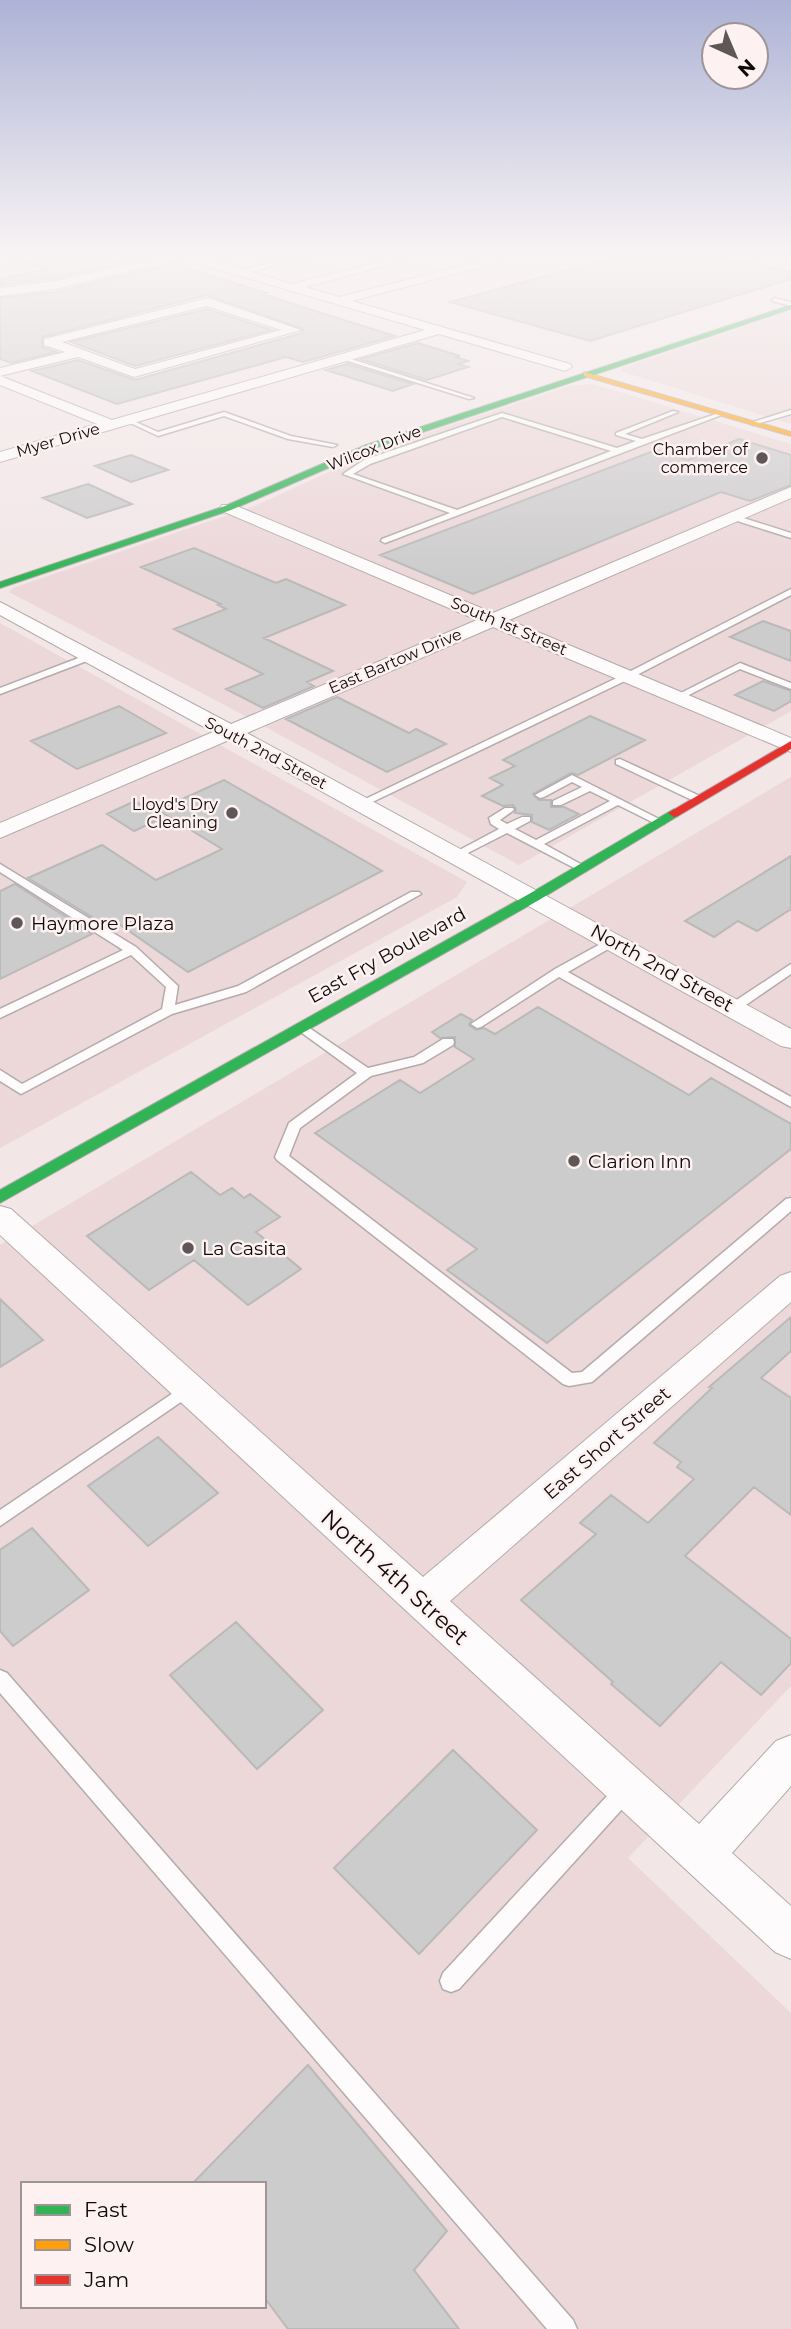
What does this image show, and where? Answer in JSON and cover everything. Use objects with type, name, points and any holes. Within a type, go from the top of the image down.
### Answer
[{"type":"street","points":[[0,372],[47,361]]},
{"type":"street","points":[[100,361],[134,373],[180,361]]},
{"type":"street","name":"Myer Drive","points":[[0,457],[334,361]]},
{"type":"street","points":[[544,361],[791,434]]},
{"type":"street","name":"Wilcox Drive","points":[[52,550],[209,499],[333,445],[585,361]]},
{"type":"street","name":"Wilcox Drive","points":[[0,584],[228,508],[369,447],[631,361]]},
{"type":"street","points":[[0,380],[111,425]]},
{"type":"street","name":"East Bartow Drive","points":[[0,831],[791,492]]},
{"type":"street","name":"South 1st Street","points":[[228,508],[790,745]]},
{"type":"street","name":"South 2nd Street","points":[[0,608],[534,897]]},
{"type":"street","name":"East Fry Boulevard","points":[[0,1197],[534,897],[790,745]]},
{"type":"street","name":"North 2nd Street","points":[[534,897],[791,1040]]},
{"type":"street","name":"North 4th Street","points":[[0,1217],[791,1936]]},
{"type":"street","name":"East Short Street","points":[[422,1602],[791,1284]]},
{"type":"street","points":[[701,1854],[791,1755]]},
{"type":"lane","points":[[352,361],[471,398]]},
{"type":"lane","points":[[642,441],[618,434],[676,412]]},
{"type":"lane","points":[[754,423],[791,412]]},
{"type":"lane","points":[[127,420],[158,434],[224,414],[290,438],[333,445]]},
{"type":"lane","points":[[385,541],[642,441],[722,414]]},
{"type":"lane","points":[[457,513],[347,474],[367,462],[502,415],[618,451]]},
{"type":"lane","points":[[734,517],[791,536]]},
{"type":"lane","points":[[776,531],[791,524]]},
{"type":"lane","points":[[360,804],[628,676],[791,592]]},
{"type":"lane","points":[[0,691],[89,657]]},
{"type":"lane","points":[[678,697],[740,666],[791,687]]},
{"type":"lane","points":[[620,762],[698,799]]},
{"type":"lane","points":[[540,795],[572,778],[660,822]]},
{"type":"lane","points":[[557,803],[590,787]]},
{"type":"lane","points":[[536,844],[618,801]]},
{"type":"lane","points":[[509,810],[494,818],[495,822],[582,869]]},
{"type":"lane","points":[[456,855],[526,819]]},
{"type":"lane","points":[[2,871],[132,950],[172,986],[168,1011]]},
{"type":"lane","points":[[0,1074],[21,1090],[168,1011],[242,989],[415,894]]},
{"type":"lane","points":[[477,1024],[614,941]]},
{"type":"lane","points":[[0,1014],[132,950]]},
{"type":"lane","points":[[733,1008],[791,968]]},
{"type":"lane","points":[[559,972],[791,1104]]},
{"type":"lane","points":[[302,1027],[366,1073]]},
{"type":"lane","points":[[448,1042],[418,1060],[366,1073],[294,1126],[282,1157],[569,1380],[586,1378],[791,1203]]},
{"type":"lane","points":[[0,1519],[188,1389]]},
{"type":"lane","points":[[0,1679],[564,2329]]},
{"type":"lane","points":[[451,1982],[627,1787]]},
{"type":"shaded area","points":[[644,361],[791,361],[791,424],[620,371]]},
{"type":"shaded area","points":[[593,384],[791,444],[791,711],[519,865],[236,711],[9,592],[13,588],[257,505],[383,447],[570,386]]},
{"type":"shaded area","points":[[0,623],[467,882],[457,897],[0,1148]]},
{"type":"shaded area","points":[[791,777],[791,1686],[628,1858],[791,2013],[791,2329],[0,2329],[0,1245]]},
{"type":"building","points":[[80,361],[135,380],[204,361],[273,361],[117,404],[32,371]]},
{"type":"building","points":[[121,361],[155,361],[135,366]]},
{"type":"building","points":[[366,361],[468,361],[458,364],[468,367],[427,380]]},
{"type":"building","points":[[347,364],[413,384],[393,391],[326,370]]},
{"type":"building","points":[[739,439],[791,455],[791,485],[750,501],[721,492],[473,594],[380,555],[656,450],[688,460]]},
{"type":"building","points":[[131,455],[168,470],[131,482],[95,466]]},
{"type":"building","points":[[88,484],[132,504],[87,518],[43,498]]},
{"type":"building","points":[[194,548],[276,583],[286,579],[345,605],[264,638],[333,671],[307,682],[314,686],[263,708],[226,689],[263,674],[174,629],[226,609],[218,605],[221,604],[141,567]]},
{"type":"building","points":[[763,621],[791,631],[791,661],[730,637]]},
{"type":"building","points":[[763,681],[791,691],[791,701],[774,711],[735,695]]},
{"type":"building","points":[[337,697],[409,733],[416,729],[446,744],[387,772],[286,719]]},
{"type":"building","points":[[119,706],[166,733],[77,769],[31,741]]},
{"type":"building","points":[[590,716],[645,740],[578,775],[571,773],[533,794],[539,800],[551,800],[551,807],[564,807],[579,814],[549,830],[532,822],[532,815],[515,813],[513,805],[503,806],[482,796],[503,785],[490,778],[515,766],[503,760]]},
{"type":"building","points":[[224,780],[382,871],[188,972],[116,922],[107,926],[28,878],[102,845],[156,880],[222,849],[158,810]]},
{"type":"building","points":[[135,801],[162,818],[134,831],[107,814]]},
{"type":"building","points":[[791,856],[791,909],[757,931],[738,921],[714,937],[685,921]]},
{"type":"building","points":[[15,884],[92,934],[0,979],[0,891]]},
{"type":"building","points":[[538,1007],[689,1095],[711,1078],[791,1124],[791,1149],[547,1343],[447,1270],[477,1249],[315,1133],[400,1080],[420,1093],[474,1059],[455,1047],[455,1037],[440,1038],[432,1032],[461,1014],[472,1020],[469,1025],[476,1030],[484,1028],[495,1034]]},
{"type":"building","name":"La Casita","points":[[191,1172],[220,1195],[232,1188],[244,1198],[250,1194],[280,1217],[256,1232],[301,1269],[248,1305],[194,1260],[149,1290],[87,1236]]},
{"type":"building","points":[[0,1299],[43,1340],[0,1367]]},
{"type":"building","points":[[791,1317],[791,1351],[761,1378],[791,1398],[791,1515],[754,1487],[685,1556],[791,1639],[791,1663],[761,1695],[721,1662],[660,1726],[521,1600],[596,1534],[580,1523],[611,1495],[648,1523],[694,1479],[677,1467],[681,1462],[654,1443],[712,1388],[709,1387]]},
{"type":"building","points":[[158,1437],[218,1493],[148,1546],[88,1486]]},
{"type":"building","points":[[32,1528],[89,1590],[13,1646],[0,1631],[0,1550]]},
{"type":"building","points":[[236,1622],[323,1710],[257,1769],[170,1675]]},
{"type":"building","points":[[453,1750],[537,1830],[419,1954],[334,1868]]},
{"type":"building","points":[[308,2065],[447,2231],[414,2270],[459,2329],[288,2329],[266,2300],[266,2182],[194,2182]]},
{"type":"traffic: fast","points":[[0,585],[228,508],[369,447],[629,361]]},
{"type":"traffic: fast","points":[[0,1197],[534,897],[674,813]]},
{"type":"traffic: slow","points":[[587,374],[791,434]]},
{"type":"traffic: jam","points":[[674,813],[791,744]]},
{"type":"place","name":"Chamber of commerce","points":[[762,458]]},
{"type":"place","name":"Lloyd's Dry Cleaning","points":[[232,813]]},
{"type":"place","name":"Haymore Plaza","points":[[17,923]]},
{"type":"place","name":"Clarion Inn","points":[[574,1161]]},
{"type":"place","name":"La Casita","points":[[188,1248]]}]
